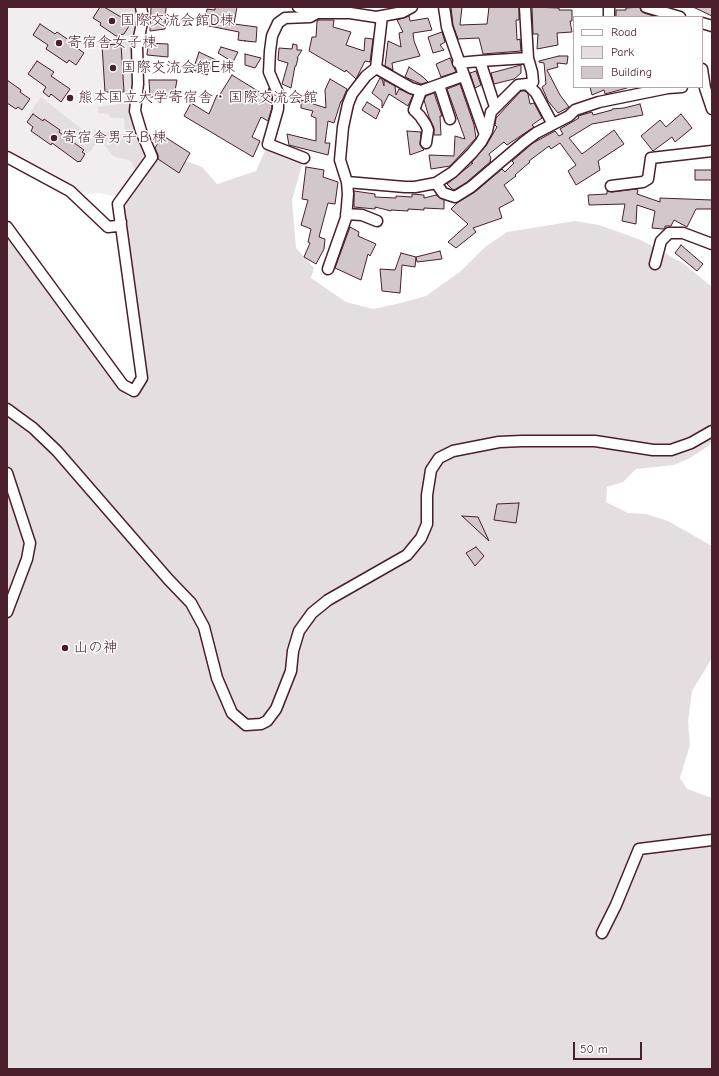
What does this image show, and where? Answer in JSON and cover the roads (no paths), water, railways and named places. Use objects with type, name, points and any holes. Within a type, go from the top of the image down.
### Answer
[{"type":"street","points":[[7,228],[123,385],[134,391],[142,378],[118,204],[152,157],[141,131],[135,111],[138,84],[137,47],[143,18],[141,7]]},
{"type":"street","points":[[298,7],[350,13],[376,18],[403,12],[412,7]]},
{"type":"street","points":[[444,7],[447,27],[458,63],[485,135]]},
{"type":"street","points":[[347,182],[415,187],[436,183],[453,172],[472,153],[485,135],[489,116],[496,107],[518,85],[531,84],[533,82],[528,58],[525,7]]},
{"type":"street","points":[[646,7],[677,16]]},
{"type":"street","points":[[304,158],[268,144],[278,110],[278,93],[269,72],[270,51],[272,36],[278,23],[285,18],[310,17],[317,10]]},
{"type":"street","points":[[328,269],[339,240],[346,214],[348,194],[347,182],[340,160],[343,127],[348,104],[352,94],[366,76],[376,68],[382,16]]},
{"type":"street","points":[[458,63],[528,58]]},
{"type":"street","points":[[480,61],[496,107]]},
{"type":"street","points":[[376,68],[411,88],[421,91],[463,76]]},
{"type":"street","points":[[527,84],[538,97],[551,121],[551,125]]},
{"type":"street","points":[[439,85],[450,119]]},
{"type":"street","points":[[436,183],[443,193],[455,197],[471,187],[524,142],[551,125],[569,116],[575,110],[599,102],[668,88]]},
{"type":"street","points":[[700,88],[712,109]]},
{"type":"street","points":[[421,91],[414,110],[420,116],[428,130],[426,143]]},
{"type":"street","points":[[611,186],[643,182],[648,179],[651,158],[712,151]]},
{"type":"street","points":[[7,157],[70,191],[108,227],[117,226],[121,222]]},
{"type":"street","points":[[346,214],[362,215],[377,221]]},
{"type":"street","points":[[654,264],[661,241],[669,233],[683,233],[712,244]]},
{"type":"street","points":[[7,409],[33,428],[57,451],[168,579],[191,603],[204,628],[216,678],[232,713],[246,724],[261,724],[267,721],[276,709],[291,670],[293,651],[299,631],[312,613],[328,600],[408,555],[421,538],[427,524],[427,495],[431,470],[439,458],[453,451],[499,442],[522,441],[595,441],[652,450],[671,450],[691,443],[712,431]]},
{"type":"street","points":[[7,473],[30,544],[27,559],[7,612]]},
{"type":"street","points":[[602,933],[616,905],[639,849],[712,840]]},
{"type":"place","name":"国際交流会館D棟","points":[[112,21]]},
{"type":"place","name":"寄宿舎女子棟","points":[[59,43]]},
{"type":"place","name":"国際交流会館E棟","points":[[113,68]]},
{"type":"place","name":"熊本国立大学寄宿舎・国際交流会館","points":[[70,98]]},
{"type":"place","name":"寄宿舎男子Ｂ棟","points":[[54,138]]},
{"type":"place","name":"山の神","points":[[65,648]]}]
